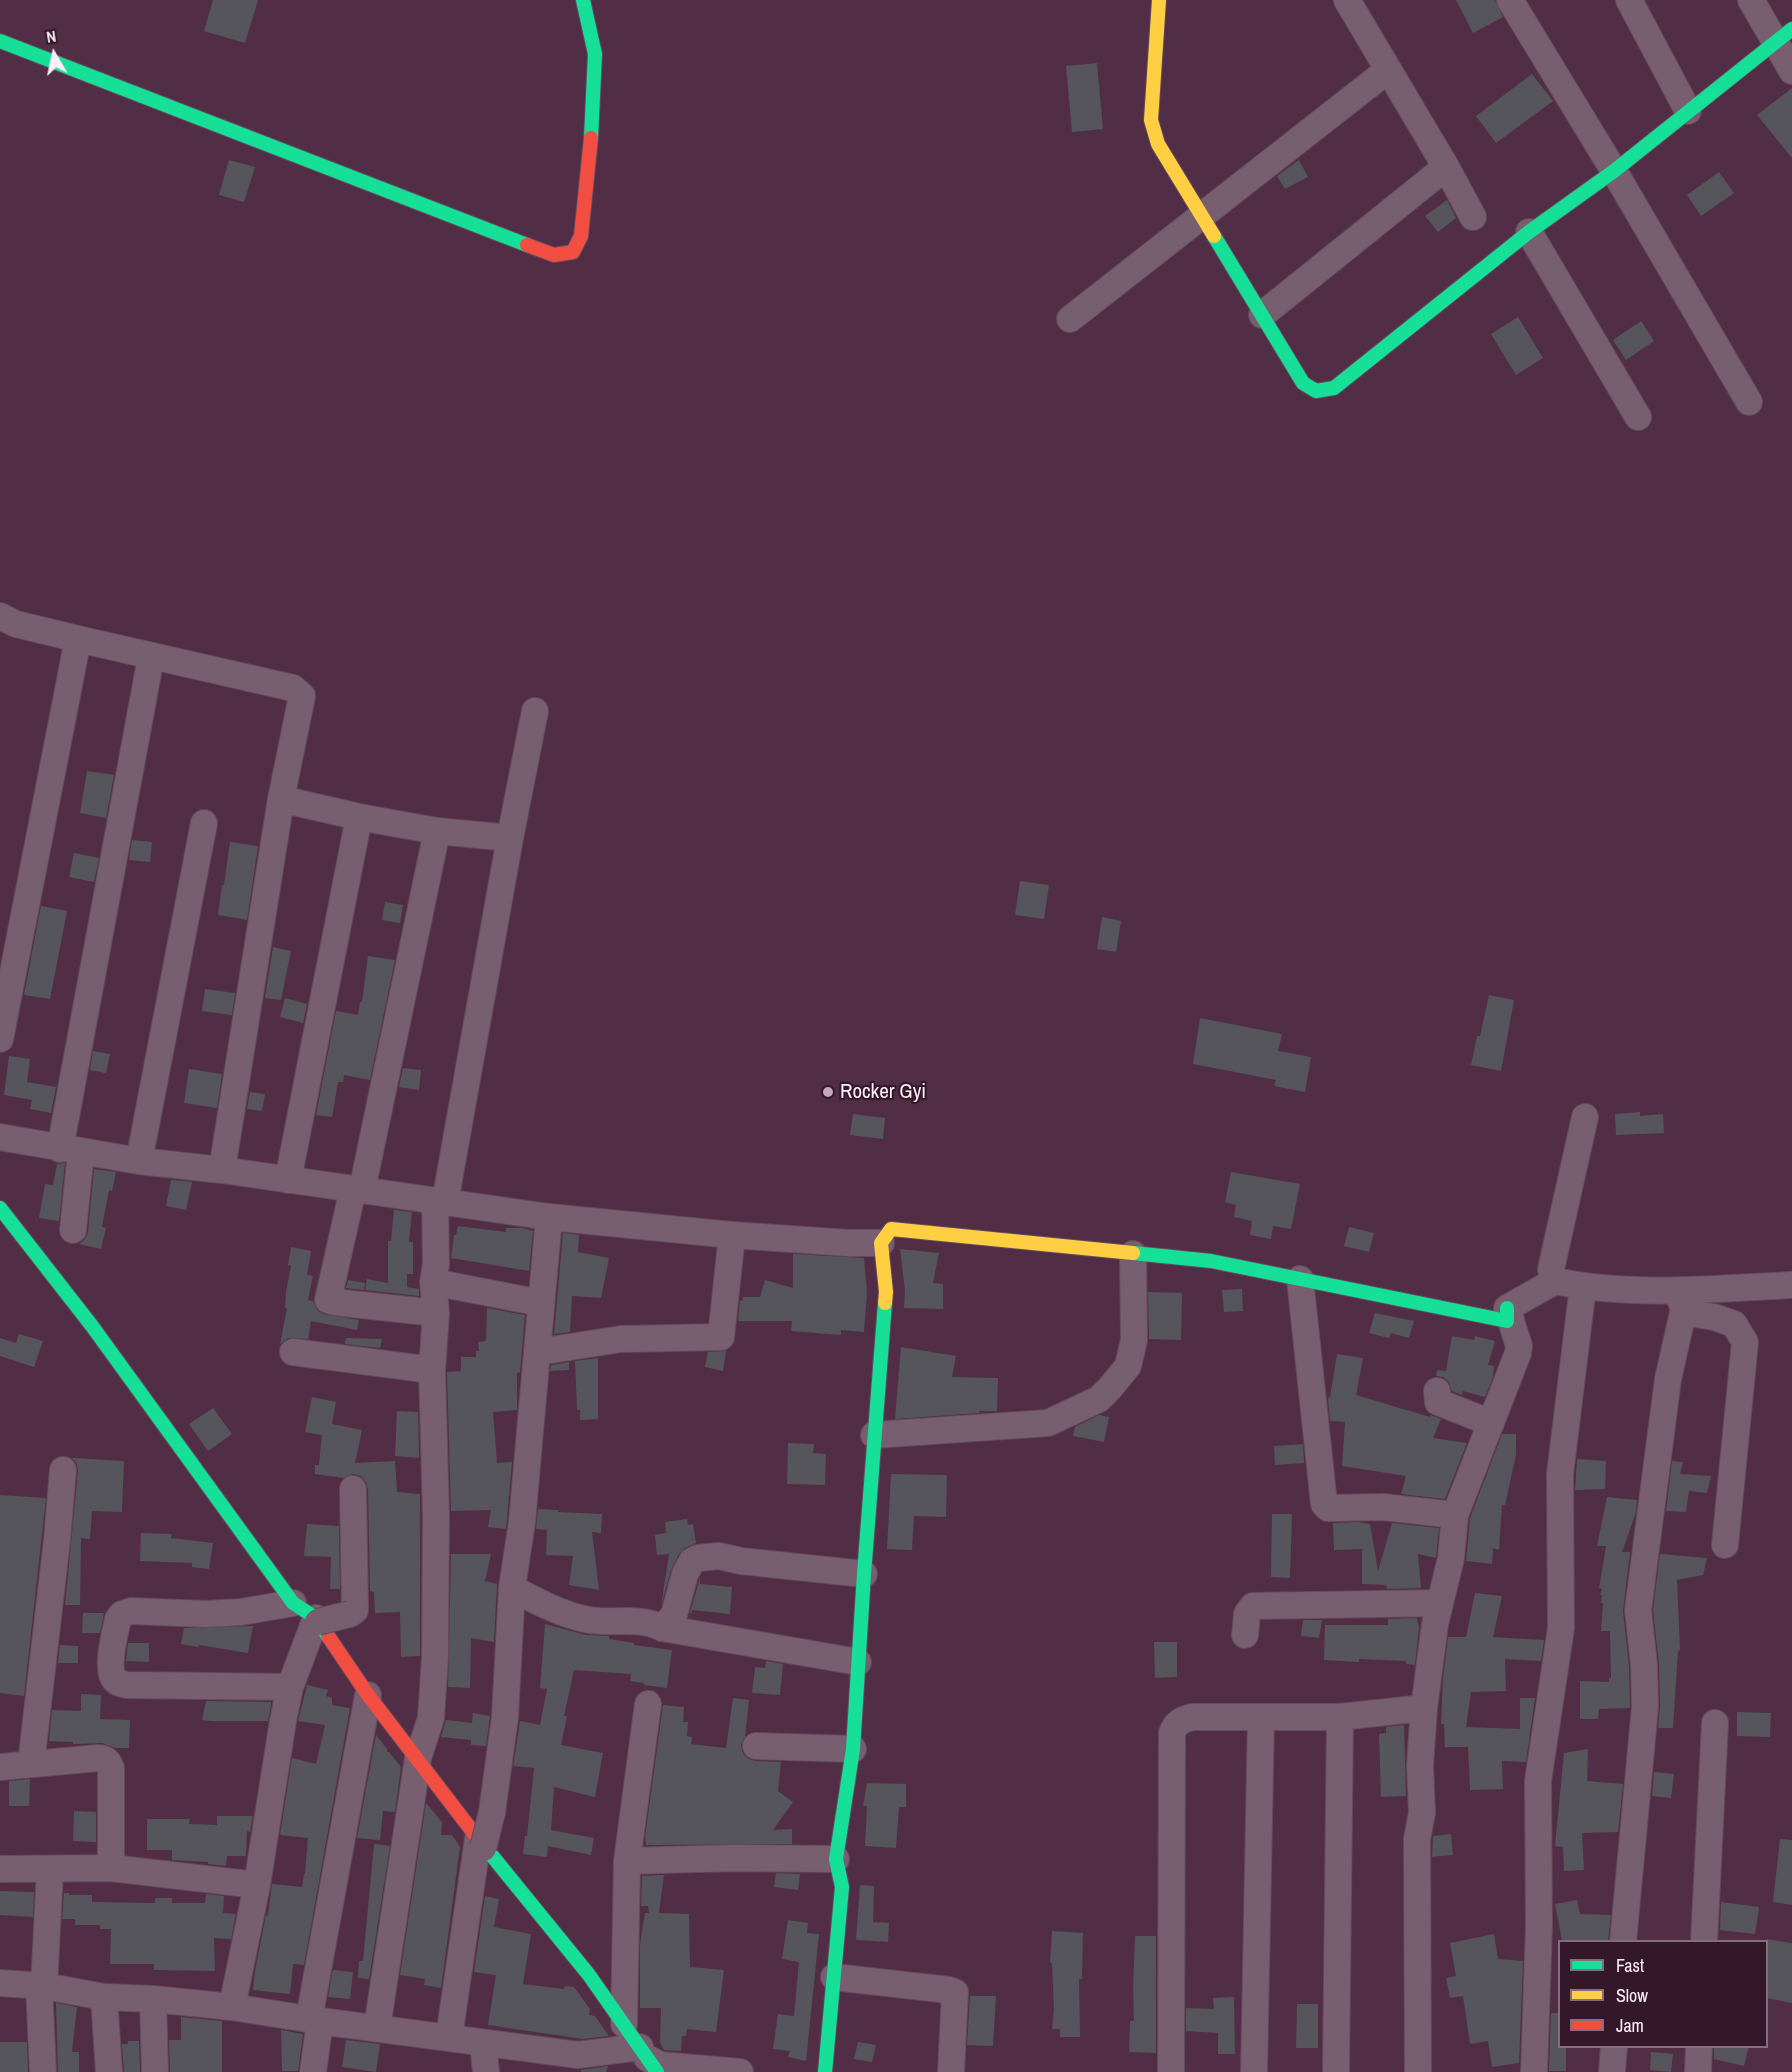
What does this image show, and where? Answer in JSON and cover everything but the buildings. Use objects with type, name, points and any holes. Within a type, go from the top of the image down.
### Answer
[{"type":"street","points":[[0,41],[554,255],[573,252],[581,236],[591,139],[595,54],[583,0]]},
{"type":"street","points":[[1159,0],[1151,120],[1158,144],[1303,383],[1317,391],[1334,388],[1529,232],[1614,171],[1784,36]]},
{"type":"street","points":[[1347,0],[1473,217]]},
{"type":"street","points":[[1510,0],[1614,171],[1749,402]]},
{"type":"street","points":[[1629,0],[1688,111]]},
{"type":"street","points":[[1750,0],[1784,36],[1792,71]]},
{"type":"street","points":[[1070,319],[1388,70]]},
{"type":"street","points":[[1262,315],[1446,167]]},
{"type":"street","points":[[1529,232],[1638,417]]},
{"type":"street","points":[[0,616],[16,624],[293,688],[302,696],[281,799],[222,1170]]},
{"type":"street","points":[[0,1039],[78,639]]},
{"type":"street","points":[[73,1230],[70,1151],[151,657]]},
{"type":"street","points":[[377,2028],[418,1758],[432,1718],[436,1516],[432,1370],[436,1313],[433,1282],[440,1202],[535,711]]},
{"type":"street","points":[[281,799],[359,817],[437,831],[510,838]]},
{"type":"street","points":[[288,1180],[359,817]]},
{"type":"street","points":[[139,1161],[204,823]]},
{"type":"street","points":[[436,1313],[328,1300],[357,1189],[437,831]]},
{"type":"street","points":[[1555,1281],[1551,1269],[1585,1117]]},
{"type":"street","points":[[0,1137],[70,1151],[222,1170],[549,1217],[732,1235],[849,1243],[885,1238],[1212,1261],[1302,1290],[1507,1321],[1513,1328]]},
{"type":"street","points":[[0,1209],[92,1326],[293,1603],[317,1620],[368,1695],[481,1844],[624,2019],[651,2061]]},
{"type":"street","points":[[449,2037],[481,1844],[492,1812],[505,1717],[512,1588],[522,1522],[549,1217]]},
{"type":"street","points":[[538,1352],[621,1339],[721,1337],[732,1235]]},
{"type":"street","points":[[825,2072],[842,1887],[837,1859],[853,1749],[886,1292],[885,1238]]},
{"type":"street","points":[[874,1435],[1048,1423],[1099,1399],[1128,1366],[1134,1340],[1133,1257]]},
{"type":"street","points":[[1555,1281],[1583,1289],[1681,1301],[1792,1285]]},
{"type":"street","points":[[1418,2072],[1417,1839],[1422,1813],[1420,1765],[1424,1708],[1435,1624],[1451,1558],[1455,1515],[1512,1374],[1513,1328],[1555,1281]]},
{"type":"street","points":[[433,1282],[541,1303]]},
{"type":"street","points":[[1534,2072],[1539,1925],[1538,1781],[1561,1628],[1560,1474],[1583,1289]]},
{"type":"street","points":[[1302,1290],[1324,1504],[1328,1508],[1383,1507],[1455,1515]]},
{"type":"street","points":[[1681,1301],[1734,1324],[1745,1342],[1725,1545]]},
{"type":"street","points":[[1623,1940],[1645,1707],[1644,1665],[1638,1610],[1668,1379],[1681,1301]]},
{"type":"street","points":[[293,1352],[432,1370]]},
{"type":"street","points":[[1437,1391],[1438,1402],[1491,1423]]},
{"type":"street","points":[[31,1764],[63,1470]]},
{"type":"street","points":[[317,1620],[350,1614],[355,1610],[353,1489]]},
{"type":"street","points":[[662,1629],[674,1615],[685,1574],[692,1561],[698,1558],[718,1556],[741,1561],[864,1574]]},
{"type":"street","points":[[512,1588],[543,1605],[590,1620],[636,1621],[662,1629],[858,1662]]},
{"type":"street","points":[[290,1687],[127,1685],[119,1684],[111,1670],[118,1619],[122,1614],[139,1611],[206,1614],[241,1612],[293,1603]]},
{"type":"street","points":[[1245,1635],[1247,1614],[1253,1606],[1440,1603]]},
{"type":"street","points":[[232,2007],[256,1885],[290,1687],[317,1620]]},
{"type":"street","points":[[313,2072],[314,2020],[368,1695]]},
{"type":"street","points":[[624,2019],[627,1861],[648,1704]]},
{"type":"street","points":[[1171,2072],[1172,1733],[1174,1726],[1181,1720],[1192,1717],[1340,1717],[1424,1708]]},
{"type":"street","points":[[1254,2072],[1261,1717]]},
{"type":"street","points":[[1336,2072],[1340,1717]]},
{"type":"street","points":[[1704,1940],[1715,1723]]},
{"type":"street","points":[[756,1746],[853,1749]]},
{"type":"street","points":[[0,1767],[98,1758],[108,1761],[111,1768],[111,1868]]},
{"type":"street","points":[[627,1861],[733,1858],[837,1859]]},
{"type":"street","points":[[0,1869],[111,1868],[256,1885]]},
{"type":"street","points":[[44,2072],[42,1986],[50,1870]]},
{"type":"street","points":[[834,1977],[952,1990],[955,1996],[951,2072]]},
{"type":"street","points":[[0,1983],[42,1986],[104,1997],[153,1999],[232,2007],[449,2037],[578,2063],[651,2061],[728,2070]]},
{"type":"street","points":[[104,1997],[109,2072]]},
{"type":"street","points":[[153,1999],[155,2072]]},
{"type":"street","points":[[483,2044],[486,2072]]},
{"type":"street","points":[[1612,2072],[1614,2048]]},
{"type":"street","points":[[1698,2072],[1699,2048]]},
{"type":"traffic: fast","points":[[583,0],[595,54],[591,138]]},
{"type":"traffic: fast","points":[[1214,236],[1303,383],[1316,391],[1334,388],[1529,232],[1614,171],[1792,29]]},
{"type":"traffic: fast","points":[[0,41],[527,245]]},
{"type":"traffic: fast","points":[[0,1208],[92,1326],[293,1603],[316,1618],[328,1636]]},
{"type":"traffic: fast","points":[[1133,1253],[1211,1261],[1507,1321],[1507,1308]]},
{"type":"traffic: fast","points":[[825,2072],[842,1887],[836,1859],[853,1749],[885,1303]]},
{"type":"traffic: fast","points":[[476,1836],[589,1975],[657,2072]]},
{"type":"traffic: slow","points":[[1159,0],[1151,120],[1158,144],[1214,236]]},
{"type":"traffic: slow","points":[[885,1303],[881,1243],[891,1229],[1133,1253]]},
{"type":"traffic: jam","points":[[527,245],[554,255],[573,252],[581,236],[591,138]]},
{"type":"traffic: jam","points":[[328,1636],[368,1695],[476,1836]]},
{"type":"place","name":"Rocker Gyi","points":[[828,1092]]}]
